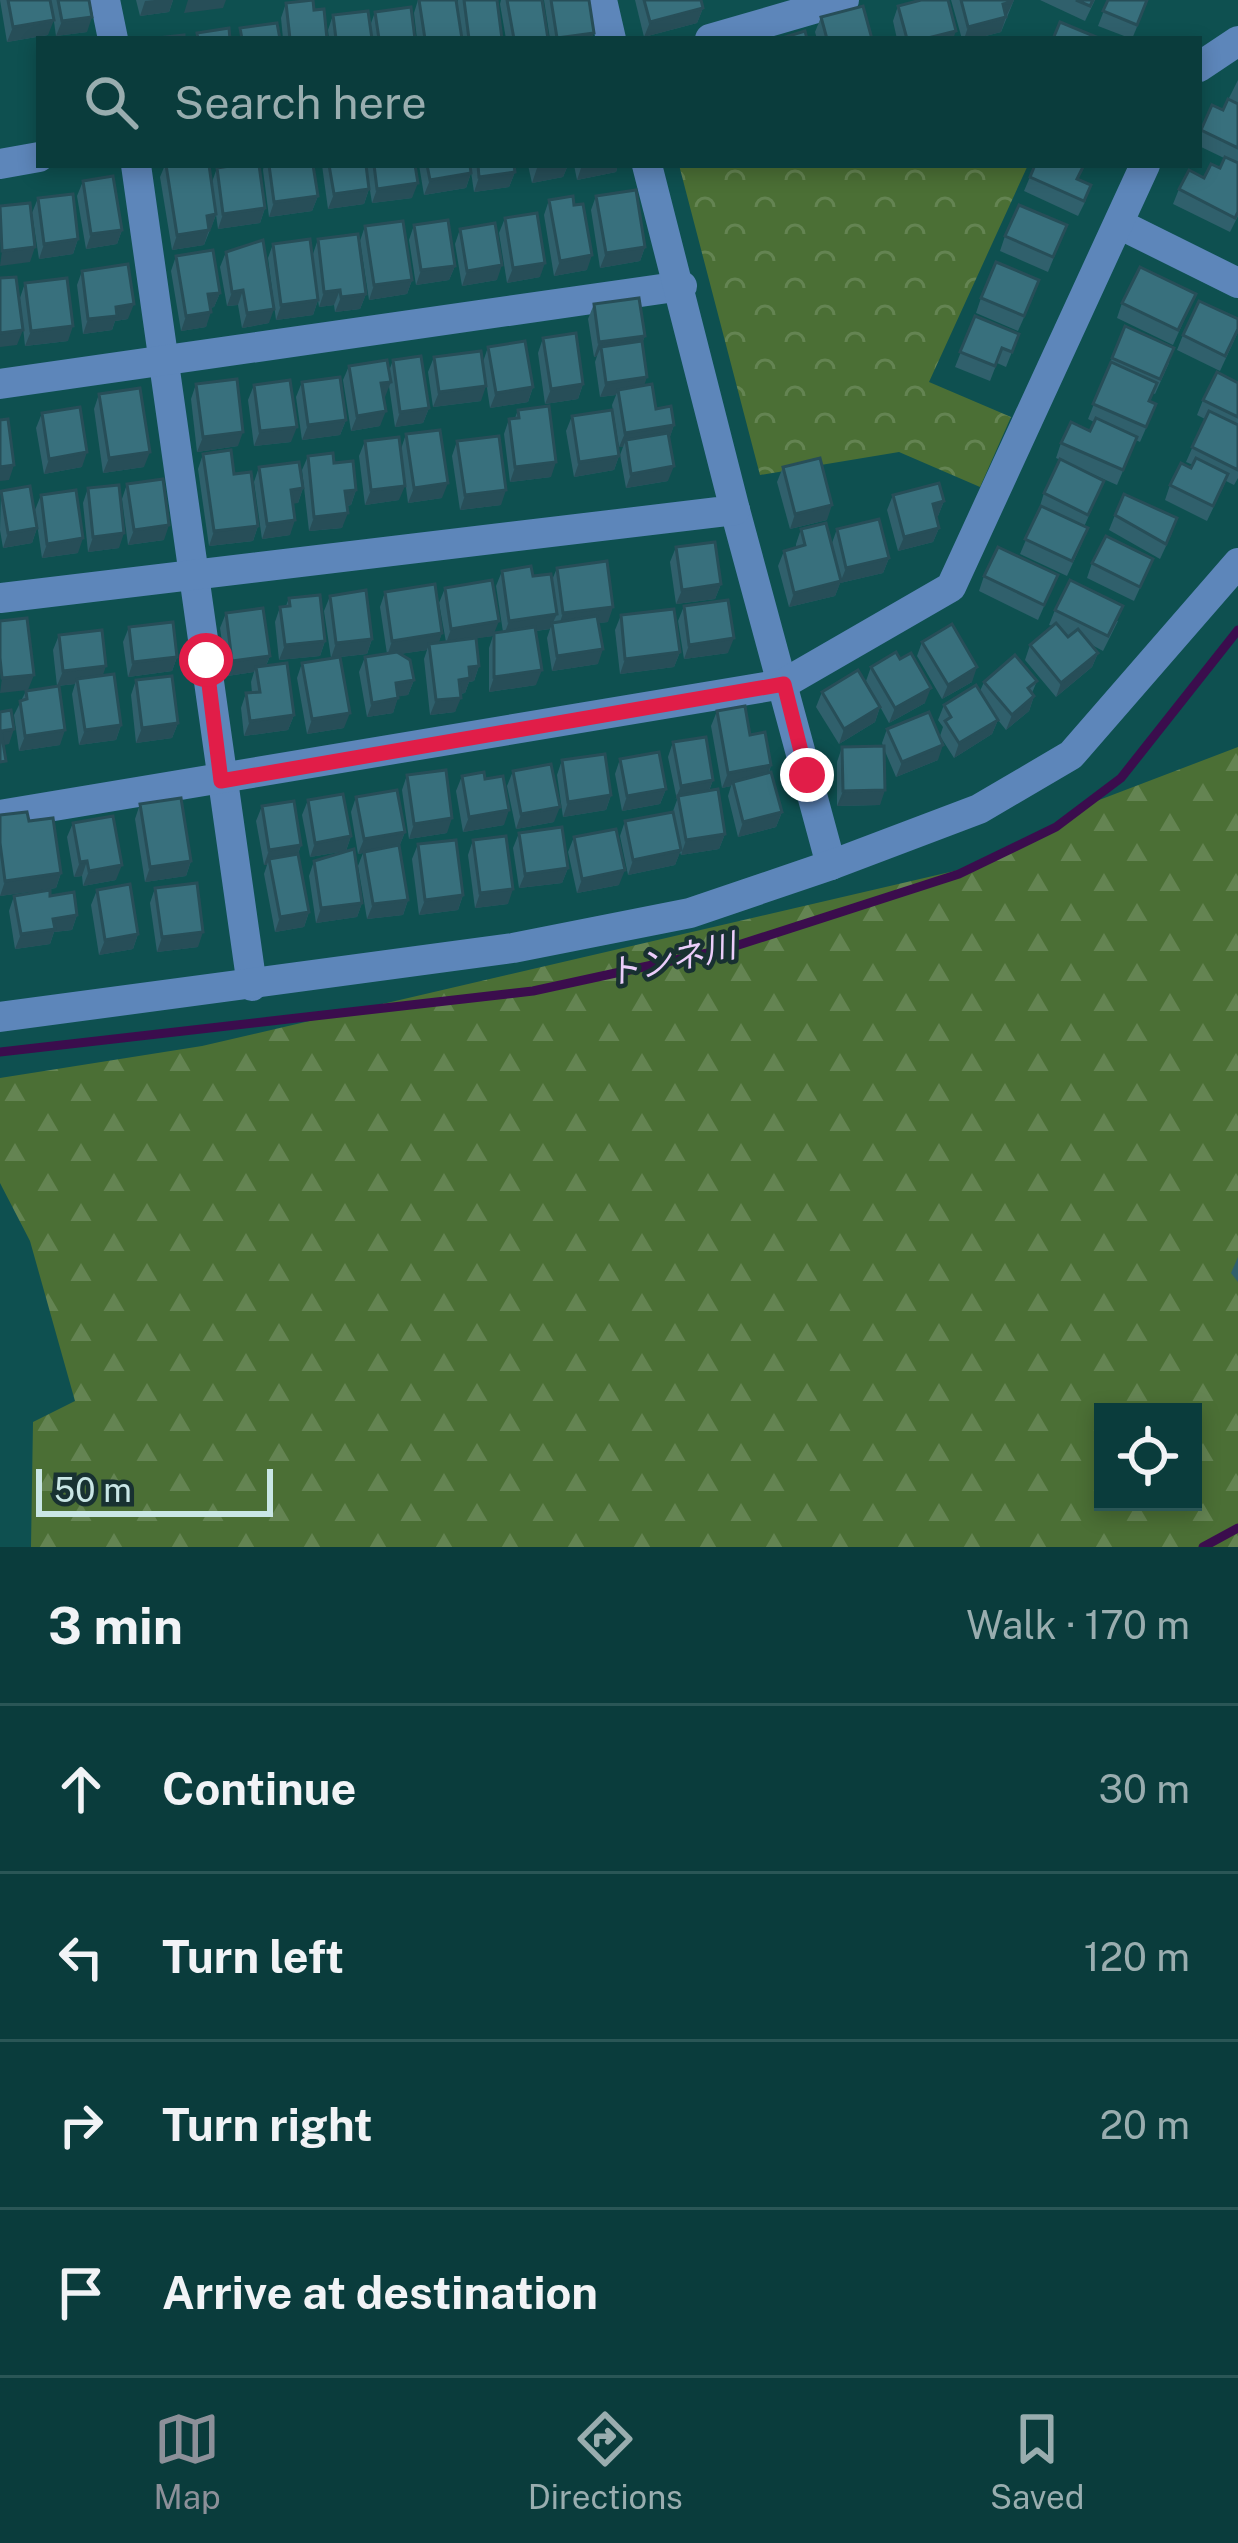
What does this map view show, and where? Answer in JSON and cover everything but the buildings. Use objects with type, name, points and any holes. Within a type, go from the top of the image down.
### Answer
[{"type":"street","points":[[105,0],[112,36]]},
{"type":"street","points":[[602,0],[610,36]]},
{"type":"street","points":[[720,36],[844,0]]},
{"type":"street","points":[[1202,65],[1238,41]]},
{"type":"street","points":[[0,164],[36,158]]},
{"type":"street","points":[[136,168],[252,986]]},
{"type":"street","points":[[648,168],[831,866]]},
{"type":"street","points":[[0,815],[784,684],[951,587],[1144,168]]},
{"type":"street","points":[[1119,224],[1238,283]]},
{"type":"street","points":[[0,384],[682,286]]},
{"type":"street","points":[[0,598],[735,510]]},
{"type":"street","points":[[0,1017],[513,948],[690,913],[831,866],[979,808],[1070,755],[1238,563]]},
{"type":"green space","points":[[680,168],[1027,168],[929,382],[1011,417],[980,487],[899,452],[760,475]]},
{"type":"green space","points":[[1238,747],[1238,1547],[31,1547],[33,1422],[75,1401],[30,1241],[0,1183],[0,1078],[202,1046],[993,862],[1086,805]]},
{"type":"waterway","name":"トンネ川","points":[[0,1052],[533,991],[726,949],[959,874],[1056,827],[1121,778],[1238,630]]},
{"type":"waterway","points":[[1203,1547],[1238,1528]]},
{"type":"route","points":[[206,660],[221,781],[784,684],[807,775]]}]
